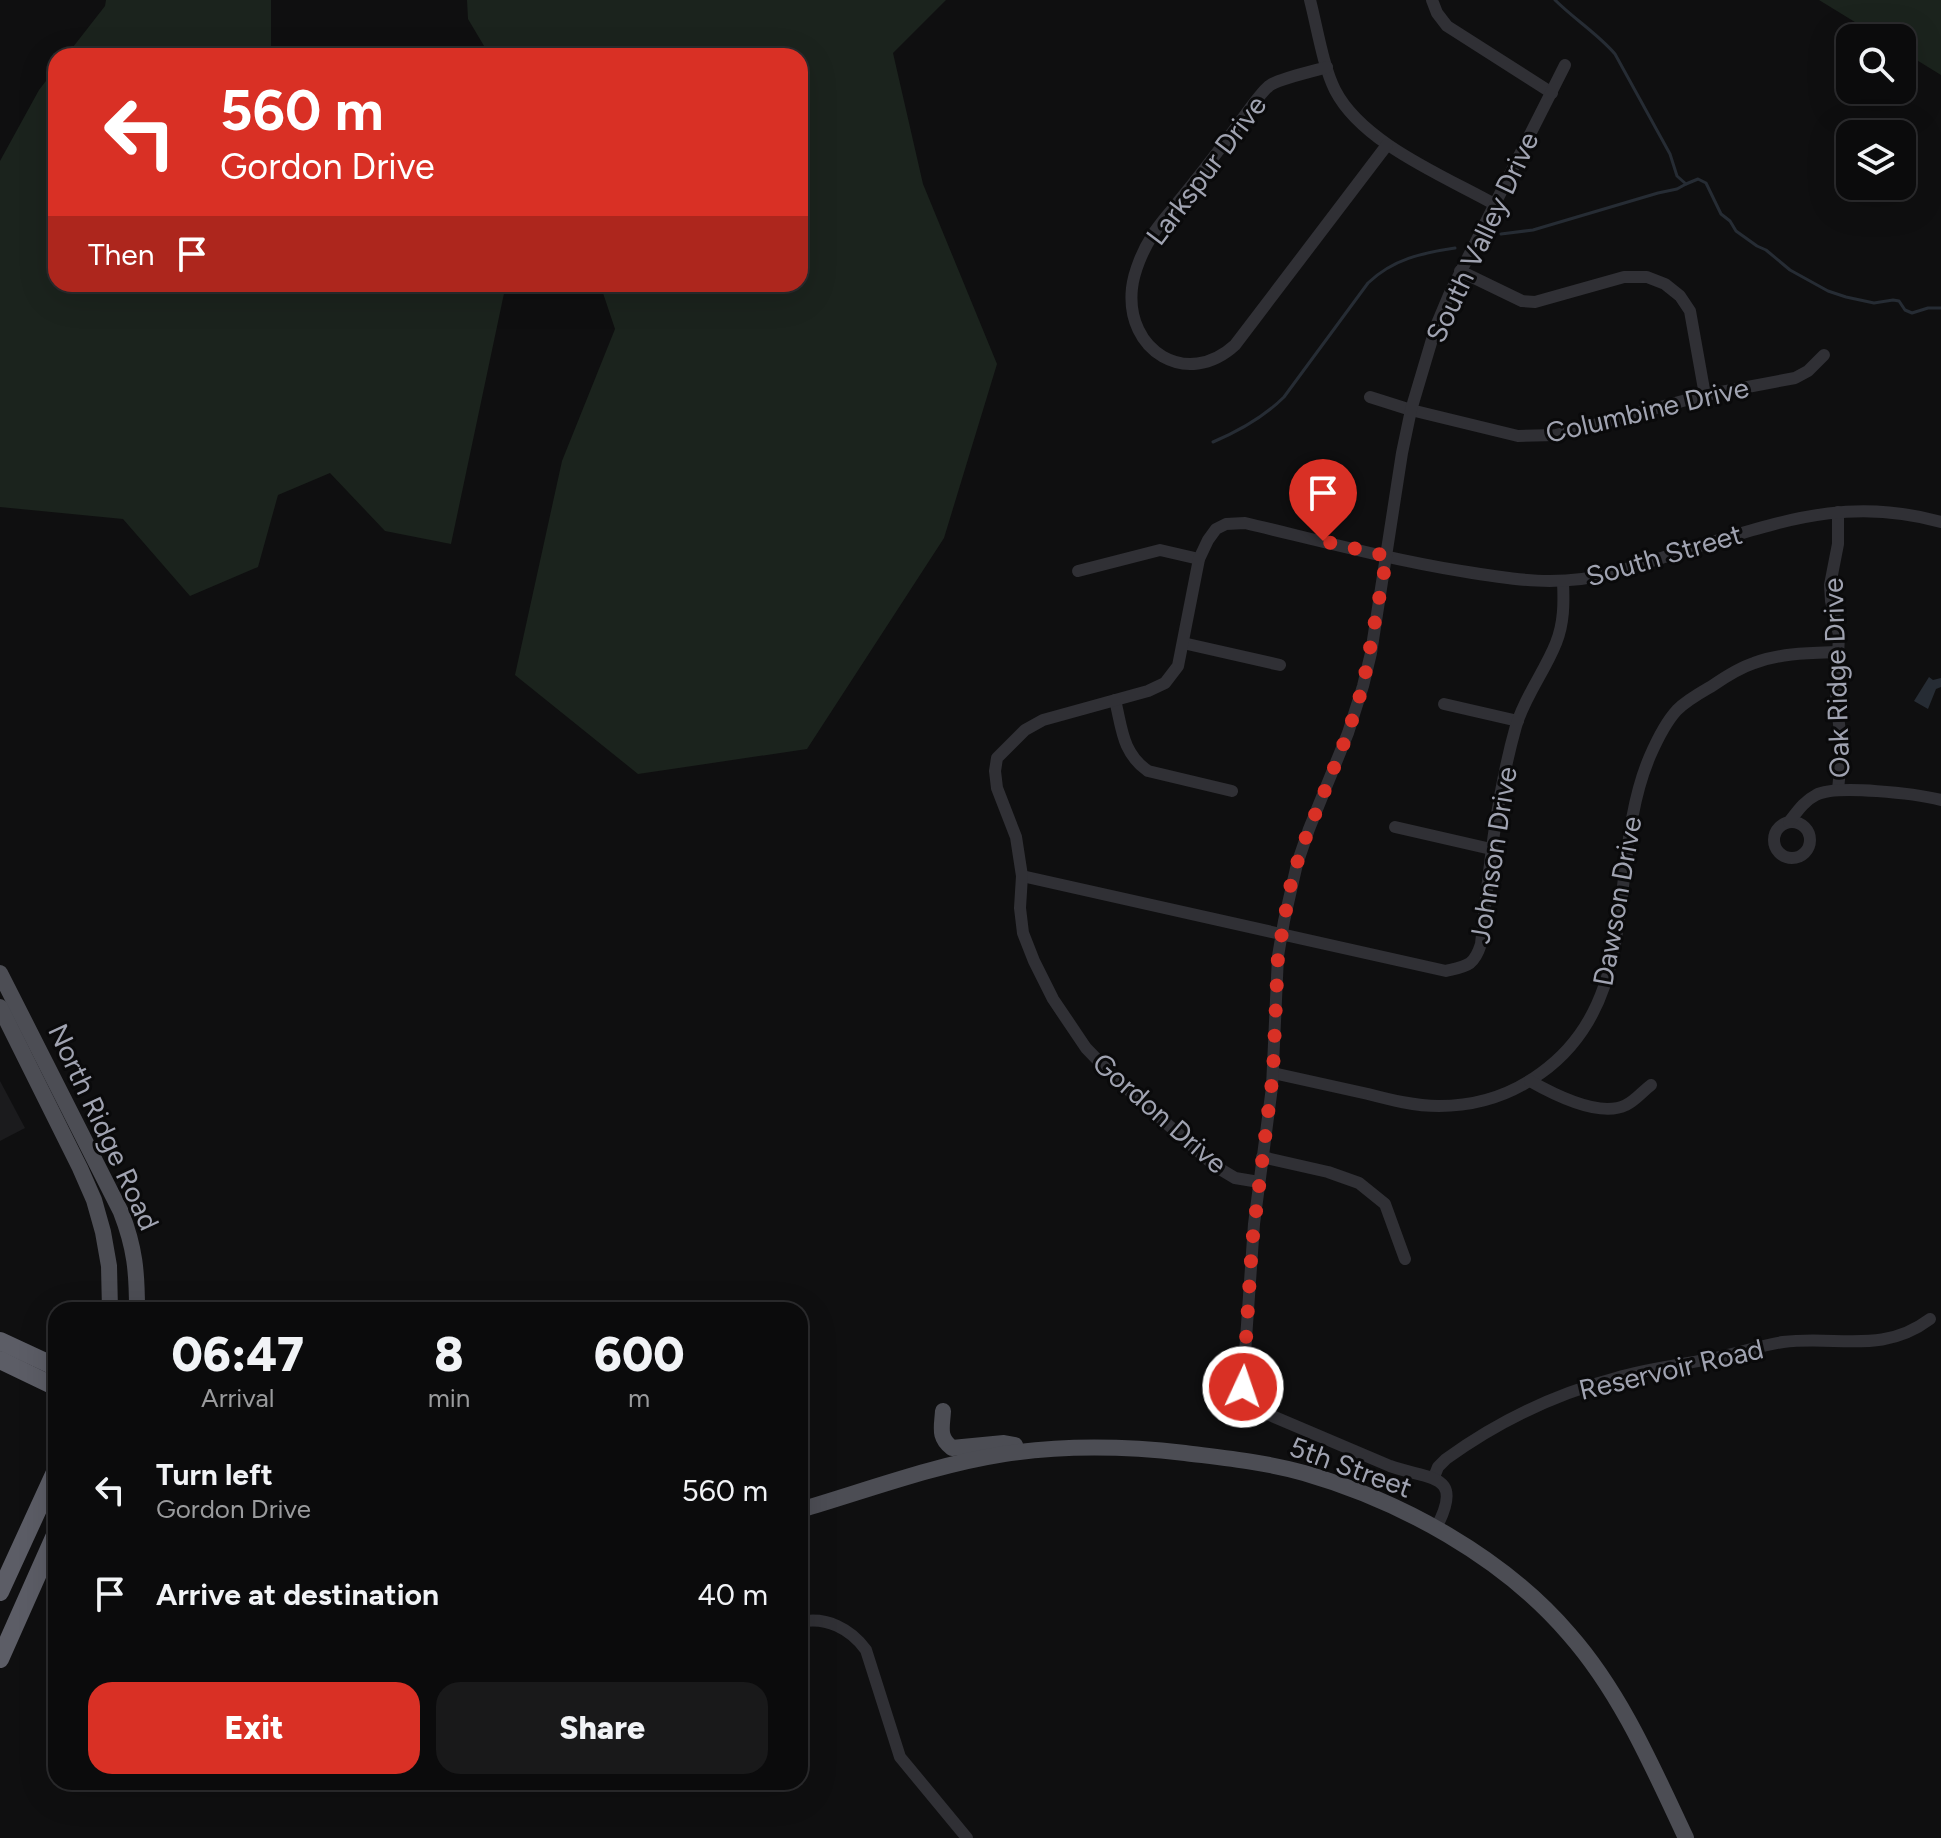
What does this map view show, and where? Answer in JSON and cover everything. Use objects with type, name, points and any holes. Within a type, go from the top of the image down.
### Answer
[{"type":"highway","points":[[0,1341],[48,1395]]},
{"type":"highway","points":[[15,1361],[48,1364]]},
{"type":"highway","points":[[15,1361],[48,1382]]},
{"type":"highway","points":[[44,1495],[48,1483]]},
{"type":"highway","points":[[0,1592],[48,1487]]},
{"type":"highway","points":[[0,1659],[48,1551]]},
{"type":"main road","name":"North Ridge Road","points":[[0,973],[121,1212],[137,1269],[137,1302]]},
{"type":"main road","name":"North Ridge Road","points":[[0,1007],[94,1200],[107,1254],[110,1302]]},
{"type":"main road","points":[[943,1411],[941,1432],[944,1442],[952,1448],[1004,1443],[1045,1449]]},
{"type":"main road","name":"5th Street","points":[[808,1508],[960,1463],[1004,1454],[1089,1447],[1133,1448],[1271,1465],[1347,1488],[1436,1528],[1493,1565],[1554,1617],[1582,1649],[1624,1713],[1686,1838]]},
{"type":"street","points":[[1310,0],[1334,88],[1347,109],[1387,145],[1494,204]]},
{"type":"street","points":[[1432,0],[1447,26],[1552,93]]},
{"type":"street","name":"South Valley Drive","points":[[1434,1477],[1390,1466],[1273,1417],[1258,1409],[1245,1392],[1243,1382],[1252,1251],[1273,1073],[1278,956],[1299,855],[1348,733],[1363,686],[1402,453],[1411,410],[1436,326],[1460,271],[1565,65]]},
{"type":"street","name":"Larkspur Drive","points":[[1327,67],[1270,84],[1152,237],[1132,289],[1134,323],[1146,343],[1155,352],[1182,364],[1208,362],[1226,354],[1387,145]]},
{"type":"street","points":[[1460,271],[1522,301],[1535,302],[1624,277],[1647,277],[1665,284],[1680,296],[1690,311],[1705,395]]},
{"type":"street","name":"Columbine Drive","points":[[1370,397],[1518,436],[1556,435],[1705,395],[1795,378],[1808,371],[1824,355]]},
{"type":"street","name":"South Street","points":[[1387,556],[1406,562],[1517,580],[1563,582],[1588,580],[1778,521],[1817,514],[1876,511],[1941,522]]},
{"type":"street","name":"Oak Ridge Drive","points":[[1838,512],[1838,544],[1830,585],[1838,629],[1836,700],[1842,748],[1838,790],[1941,800]]},
{"type":"street","name":"Gordon Drive","points":[[1259,1182],[1235,1178],[1215,1166],[1116,1079],[1086,1048],[1053,999],[1023,933],[1020,908],[1022,876],[1016,837],[997,788],[997,758],[1025,730],[1043,720],[1148,691],[1165,683],[1178,666],[1199,559],[1216,529],[1226,524],[1245,523],[1387,556]]},
{"type":"street","points":[[1078,571],[1160,550],[1199,559]]},
{"type":"street","name":"Johnson Drive","points":[[1022,876],[1446,971],[1464,967],[1477,958],[1481,944],[1491,849],[1504,771],[1531,689],[1556,643],[1563,618],[1563,582]]},
{"type":"street","points":[[1183,643],[1280,665]]},
{"type":"street","name":"Dawson Drive","points":[[1273,1073],[1400,1102],[1440,1106],[1494,1098],[1530,1081],[1552,1066],[1585,1028],[1600,998],[1609,969],[1622,900],[1634,805],[1647,762],[1669,720],[1695,695],[1755,662],[1792,654],[1838,652]]},
{"type":"street","points":[[1115,700],[1127,749],[1137,763],[1148,771],[1232,791]]},
{"type":"street","points":[[1444,704],[1518,721]]},
{"type":"street","points":[[1789,822],[1809,799],[1820,793],[1838,790]]},
{"type":"street","points":[[1395,827],[1491,849]]},
{"type":"street","points":[[1530,1081],[1576,1103],[1606,1109],[1625,1106],[1651,1085]]},
{"type":"street","points":[[1262,1157],[1328,1172],[1359,1183],[1385,1204],[1405,1259]]},
{"type":"street","name":"Reservoir Road","points":[[1434,1477],[1446,1459],[1504,1423],[1560,1396],[1597,1383],[1784,1342],[1892,1338],[1913,1331],[1930,1319]]},
{"type":"street","points":[[1434,1477],[1441,1483],[1447,1497],[1444,1513],[1436,1528]]},
{"type":"street","points":[[808,1621],[828,1622],[858,1639],[866,1650],[900,1757],[967,1838]]},
{"type":"shaded area","points":[[106,0],[271,0],[271,48],[72,48],[105,6]]},
{"type":"shaded area","points":[[467,0],[946,0],[893,53],[923,184],[997,364],[944,538],[807,749],[638,774],[515,675],[562,461],[615,329],[603,292],[808,292],[808,48],[485,48],[468,19]]},
{"type":"shaded area","points":[[1819,0],[1941,0],[1941,75],[1916,60],[1916,24],[1858,24]]},
{"type":"shaded area","points":[[48,78],[48,292],[504,292],[451,544],[385,531],[330,473],[278,495],[258,567],[190,596],[123,519],[0,507],[0,161]]},
{"type":"shaded area","points":[[1929,677],[1933,680],[1941,678],[1941,687],[1936,689],[1928,709],[1914,701]]},
{"type":"shaded area","points":[[0,1081],[25,1128],[0,1141]]},
{"type":"waterway","points":[[1555,0],[1615,54],[1670,154],[1677,176],[1686,184],[1698,179],[1706,183],[1721,214],[1736,231],[1790,270],[1828,291],[1874,303],[1899,301],[1905,310],[1912,313],[1941,308]]},
{"type":"waterway","points":[[1501,234],[1533,230],[1686,184]]},
{"type":"waterway","points":[[1213,442],[1250,423],[1284,397],[1368,283],[1408,258],[1455,248]]},
{"type":"route","points":[[1243,1387],[1252,1244],[1269,1115],[1278,956],[1284,921],[1302,847],[1357,709],[1371,653],[1387,556],[1323,541]]}]
